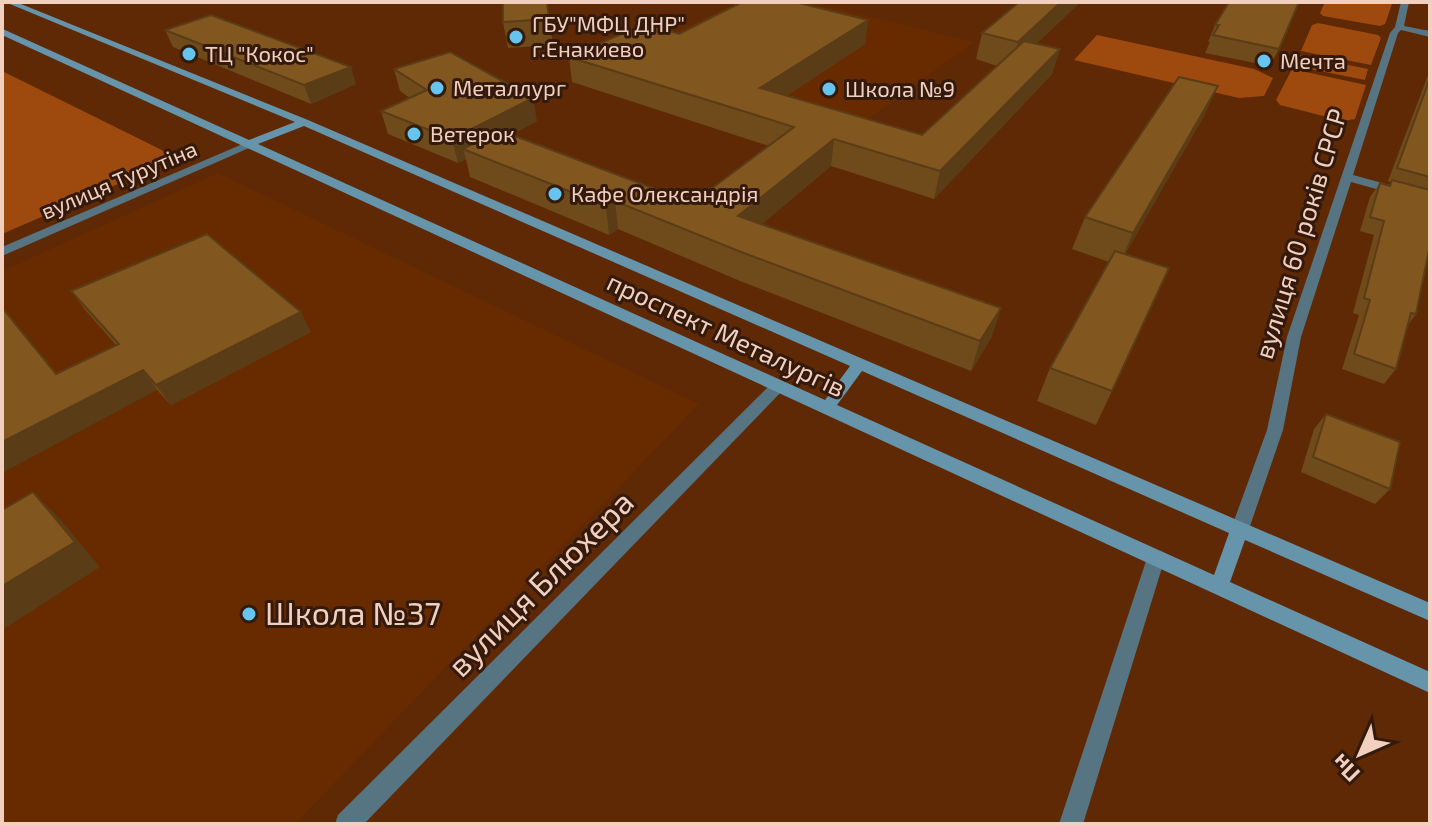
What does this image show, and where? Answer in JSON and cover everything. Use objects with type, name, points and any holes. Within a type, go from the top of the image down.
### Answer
[{"type":"street","name":"проспект Металургів","points":[[9,2],[304,122],[1430,612]]},
{"type":"street","name":"вулиця 60 років СРСР","points":[[1240,529],[1275,430],[1294,337],[1405,2]]},
{"type":"street","points":[[1399,27],[1430,34]]},
{"type":"street","name":"проспект Металургів","points":[[2,32],[252,143],[1430,683]]},
{"type":"street","points":[[252,143],[304,122]]},
{"type":"street","name":"вулиця Турутіна","points":[[2,252],[252,143]]},
{"type":"street","points":[[1347,177],[1430,200]]},
{"type":"street","points":[[827,408],[859,364]]},
{"type":"street","name":"вулиця Блюхера","points":[[347,824],[778,386]]},
{"type":"street","points":[[1219,587],[1240,529]]},
{"type":"street","points":[[1071,824],[1156,558]]},
{"type":"shaded area","name":"Школа №9","points":[[738,2],[812,2],[974,42],[861,124],[633,53]]},
{"type":"shaded area","points":[[1325,2],[1392,4],[1385,24],[1380,26],[1323,16],[1320,13]]},
{"type":"shaded area","points":[[1318,23],[1378,35],[1381,38],[1371,65],[1301,51],[1312,25]]},
{"type":"shaded area","points":[[1097,35],[1254,69],[1273,78],[1264,96],[1239,98],[1074,60]]},
{"type":"shaded area","points":[[1299,55],[1368,69],[1365,80],[1295,66]]},
{"type":"shaded area","points":[[1292,69],[1366,85],[1355,119],[1343,121],[1280,105],[1276,100]]},
{"type":"shaded area","points":[[2,71],[178,158],[2,234]]},
{"type":"shaded area","name":"Школа №37","points":[[218,173],[699,404],[295,824],[2,824],[2,271]]},
{"type":"building","points":[[503,2],[547,2],[549,19],[503,22]]},
{"type":"building","points":[[742,2],[795,2],[868,20],[760,88],[922,135],[1024,41],[1060,49],[940,171],[834,139],[738,216],[1001,308],[980,341],[741,252],[615,201],[606,206],[463,149],[499,130],[692,203],[794,127],[569,57],[646,23],[679,34]]},
{"type":"building","points":[[1019,2],[1061,2],[1018,42],[982,33]]},
{"type":"building","points":[[1229,2],[1299,2],[1279,49],[1213,35],[1219,25],[1215,25]]},
{"type":"building","points":[[211,15],[351,67],[304,85],[165,30]]},
{"type":"building","points":[[450,52],[533,98],[452,139],[381,111],[427,90],[394,69]]},
{"type":"building","points":[[1179,77],[1218,86],[1133,233],[1085,217]]},
{"type":"building","points":[[1430,78],[1430,177],[1397,168]]},
{"type":"building","points":[[1392,180],[1430,190],[1430,245],[1416,314],[1411,313],[1396,369],[1354,354],[1370,300],[1364,298],[1384,221],[1370,217],[1380,183],[1390,186]]},
{"type":"building","points":[[207,234],[301,312],[156,385],[143,370],[2,442],[2,312],[5,311],[56,374],[119,344],[71,291]]},
{"type":"building","points":[[1115,251],[1169,268],[1112,391],[1050,368]]},
{"type":"building","points":[[1326,414],[1400,442],[1390,489],[1313,457]]},
{"type":"building","points":[[33,492],[75,542],[2,586],[2,510]]},
{"type":"place","name":"ГБУ\"МФЦ ДНР\" г.Енакиево","points":[[516,37]]},
{"type":"place","name":"ТЦ \"Кокос\"","points":[[189,54]]},
{"type":"place","name":"Мечта","points":[[1264,61]]},
{"type":"place","name":"Металлург","points":[[437,88]]},
{"type":"place","name":"Школа №9","points":[[829,89]]},
{"type":"place","name":"Ветерок","points":[[414,134]]},
{"type":"place","name":"Кафе Олександрія","points":[[555,194]]},
{"type":"place","name":"Школа №37","points":[[249,614]]}]
